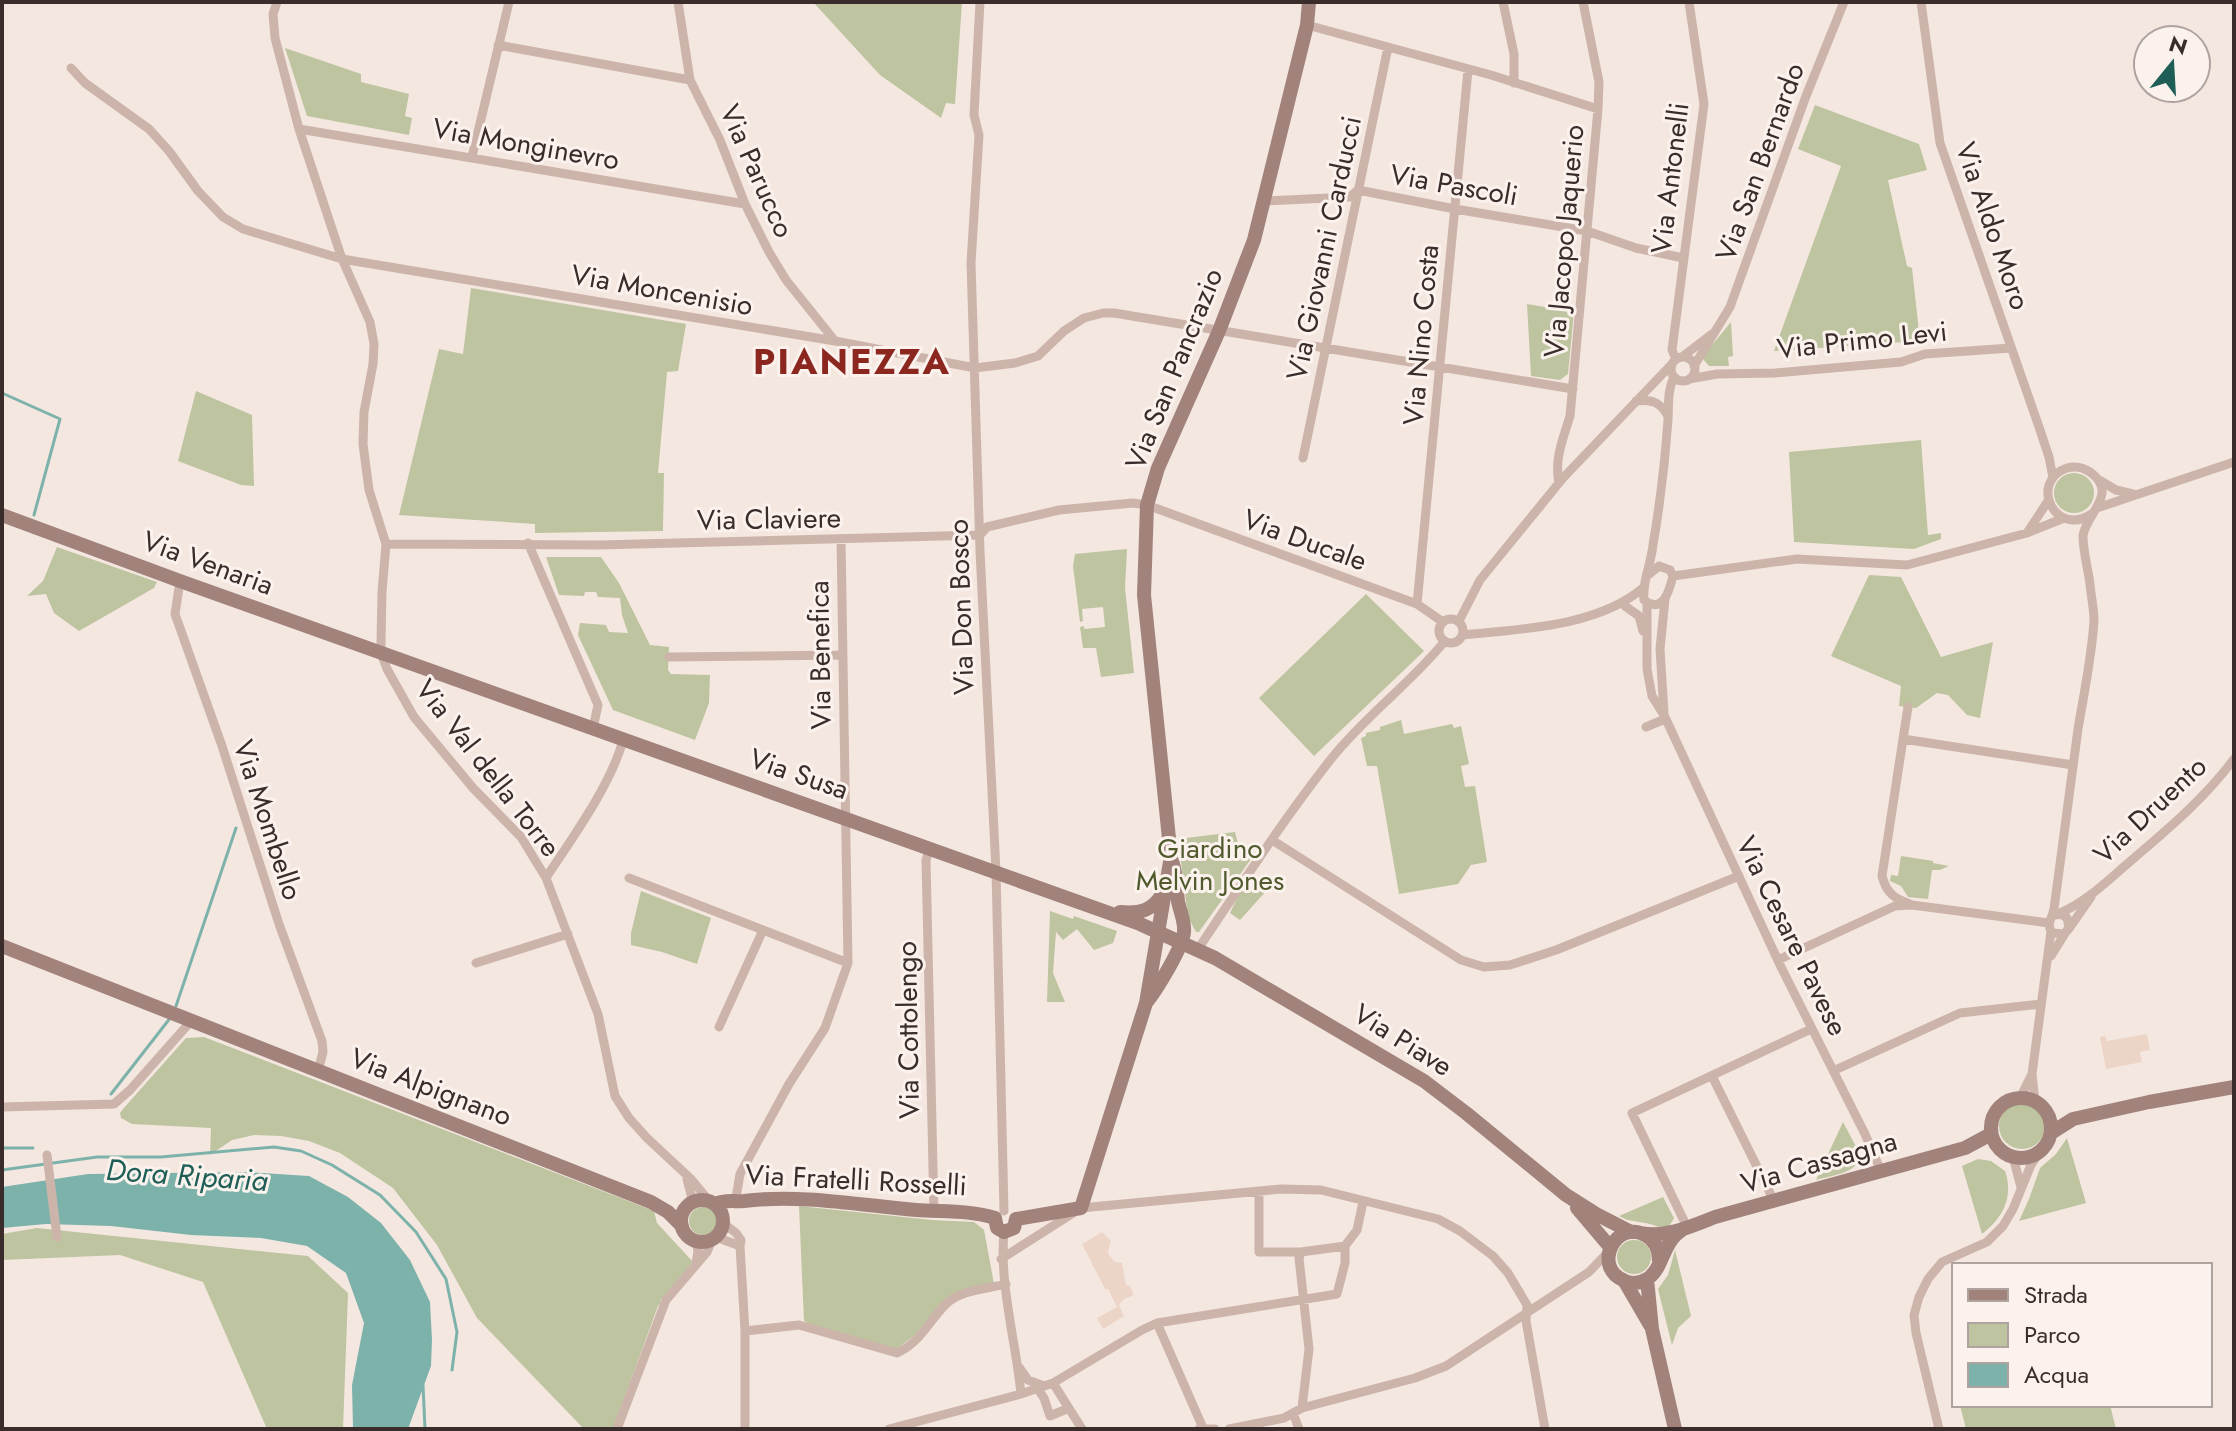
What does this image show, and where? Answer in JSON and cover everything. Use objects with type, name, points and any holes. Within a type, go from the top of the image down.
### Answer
[{"type":"street","name":"Via Val della Torre","points":[[277,2],[273,14],[275,38],[299,129],[342,259],[370,322],[374,344],[364,412],[363,444],[369,490],[386,544],[381,653],[414,717],[473,788],[521,837],[546,878],[598,1014],[615,1096],[647,1138],[712,1203]]},
{"type":"street","points":[[472,157],[509,2]]},
{"type":"street","name":"Via Parucco","points":[[678,2],[690,80],[720,140],[745,204],[786,280],[835,341]]},
{"type":"street","name":"Via Don Bosco","points":[[980,2],[974,115],[979,135],[971,263],[996,871],[1005,1216]]},
{"type":"street","name":"Via San Pancrazio","points":[[1171,858],[1144,595],[1147,505],[1158,468],[1219,331],[1254,240],[1307,25],[1309,2]]},
{"type":"street","points":[[1503,2],[1514,54],[1514,83]]},
{"type":"street","name":"Via Jacopo Jaquerio","points":[[1559,483],[1556,467],[1570,416],[1598,109],[1599,82],[1583,2]]},
{"type":"street","name":"Via Antonelli","points":[[1678,371],[1672,350],[1704,104],[1689,2]]},
{"type":"street","name":"Via San Bernardo","points":[[1712,334],[1678,371],[1693,375],[1694,366],[1730,307],[1806,96],[1844,2]]},
{"type":"street","name":"Via Aldo Moro","points":[[1921,2],[1940,143],[2049,457],[2053,478]]},
{"type":"street","points":[[1307,25],[1598,109]]},
{"type":"street","points":[[498,45],[690,80]]},
{"type":"street","name":"Via Giovanni Carducci","points":[[1303,458],[1388,47]]},
{"type":"street","points":[[71,68],[85,83],[149,129],[198,191],[223,217],[243,229],[342,259]]},
{"type":"street","name":"Via Nino Costa","points":[[1417,604],[1468,70]]},
{"type":"street","name":"Via Monginevro","points":[[299,129],[745,204]]},
{"type":"street","name":"Via Pascoli","points":[[1264,201],[1350,197],[1358,190],[1587,231],[1636,248],[1683,258]]},
{"type":"street","name":"Via Moncenisio","points":[[342,259],[835,341],[975,368],[1015,363],[1038,356],[1076,323],[1103,313],[1573,389]]},
{"type":"street","name":"Via Primo Levi","points":[[1678,371],[1775,373],[1901,362],[1925,354],[2011,348]]},
{"type":"street","name":"Via Primo Levi","points":[[1678,371],[1691,360],[1694,366],[1717,374]]},
{"type":"street","points":[[1459,621],[1480,580],[1559,483],[1636,401],[1678,371]]},
{"type":"street","name":"Via Cesare Pavese","points":[[1678,371],[1668,400],[1653,545],[1643,588],[1647,669],[1652,696],[1881,1171]]},
{"type":"street","points":[[1636,401],[1656,402],[1668,416]]},
{"type":"street","points":[[2049,457],[2064,469]]},
{"type":"street","points":[[1648,575],[1659,566],[1671,573],[1797,559],[1907,565],[2027,533],[2067,519],[2082,520],[2095,511],[2234,462]]},
{"type":"street","points":[[2083,534],[2048,501],[2048,486],[2064,469],[2082,468],[2116,490],[2140,494]]},
{"type":"street","points":[[2028,1099],[2094,618],[2083,534],[2101,493],[2097,478]]},
{"type":"street","points":[[2027,533],[2048,501]]},
{"type":"street","name":"Via Claviere","points":[[386,544],[615,544],[980,535],[987,527],[1059,510],[1133,503],[1147,505]]},
{"type":"street","name":"Via Ducale","points":[[1147,505],[1417,604],[1443,622]]},
{"type":"street","name":"Via Venaria","points":[[2,517],[381,653]]},
{"type":"street","name":"Via Benefica","points":[[841,539],[848,963]]},
{"type":"street","points":[[528,543],[598,705],[593,728]]},
{"type":"street","points":[[1653,545],[1671,573]]},
{"type":"street","name":"Via Cesare Pavese","points":[[1664,717],[1660,649],[1671,573]]},
{"type":"street","name":"Via Mombello","points":[[180,581],[175,614],[222,746],[279,924],[322,1041],[323,1052],[318,1071]]},
{"type":"street","points":[[1613,607],[1643,588]]},
{"type":"street","points":[[1463,635],[1551,625],[1613,607],[1645,602],[1653,606],[1665,599]]},
{"type":"street","points":[[1625,606],[1639,616],[1647,650]]},
{"type":"street","points":[[1449,619],[1459,621],[1463,635],[1457,642],[1445,641],[1439,632],[1443,622],[1449,619]]},
{"type":"street","points":[[1198,949],[1331,759],[1430,660],[1445,641]]},
{"type":"street","name":"Via Susa","points":[[381,653],[996,871],[1198,949]]},
{"type":"street","points":[[669,657],[842,655]]},
{"type":"street","points":[[1908,707],[1882,876],[1885,889],[1912,905]]},
{"type":"street","points":[[1646,727],[1664,717]]},
{"type":"street","points":[[1903,739],[2073,765]]},
{"type":"street","points":[[546,878],[588,815],[623,740]]},
{"type":"street","name":"Via Druento","points":[[2052,921],[2095,892],[2186,813],[2234,759]]},
{"type":"street","points":[[1272,840],[1461,960],[1484,967],[1510,965],[1556,950],[1739,876]]},
{"type":"street","name":"Via Cottolengo","points":[[930,848],[926,860],[934,1212]]},
{"type":"street","points":[[1077,1209],[1146,1003],[1171,858]]},
{"type":"street","points":[[1160,932],[1173,926],[1178,916],[1175,868],[1171,858]]},
{"type":"street","points":[[617,1429],[666,1300],[707,1252],[736,1202],[740,1174],[789,1084],[825,1028],[848,963],[629,878]]},
{"type":"street","points":[[1106,911],[1131,913],[1151,908],[1166,885]]},
{"type":"street","name":"Via Druento","points":[[2066,932],[2095,892]]},
{"type":"street","points":[[1778,960],[1895,906],[1912,905],[2052,921],[2067,918],[2069,924],[2066,932],[2046,966]]},
{"type":"street","points":[[1146,1003],[1183,942],[1185,930],[1179,907]]},
{"type":"street","points":[[2052,921],[2056,935],[2066,932]]},
{"type":"street","points":[[719,1027],[763,930]]},
{"type":"street","points":[[476,963],[568,934]]},
{"type":"street","name":"Via Alpignano","points":[[2,946],[651,1202],[668,1212],[682,1226]]},
{"type":"street","name":"Via Piave","points":[[1198,949],[1424,1081],[1566,1195],[1596,1214],[1636,1232]]},
{"type":"street","points":[[1833,1071],[1960,1013],[2041,1004]]},
{"type":"street","points":[[2,1107],[114,1104],[192,1020]]},
{"type":"street","points":[[1625,1282],[1647,1279],[1657,1268],[1676,1234],[1687,1227],[1632,1113],[1811,1029]]},
{"type":"street","points":[[1712,1076],[1774,1201]]},
{"type":"street","points":[[2051,1133],[2073,1119],[2234,1087]]},
{"type":"street","points":[[2039,1153],[2030,1157],[2013,1157],[1999,1149],[1991,1134],[1998,1108],[2005,1102],[2028,1099],[2047,1111],[2073,1119]]},
{"type":"street","points":[[1939,1429],[1916,1333],[1914,1315],[1919,1297],[1942,1262],[1987,1242],[2003,1226],[2051,1133],[2051,1119],[2047,1111]]},
{"type":"street","name":"Via Cassagna","points":[[1636,1232],[1661,1235],[1965,1148],[1991,1134]]},
{"type":"street","name":"Via Cassagna","points":[[1965,1148],[1999,1149]]},
{"type":"street","points":[[47,1155],[57,1237]]},
{"type":"street","points":[[2013,1157],[2021,1187]]},
{"type":"street","name":"Via Val della Torre","points":[[683,1172],[691,1188],[691,1203]]},
{"type":"street","points":[[1001,1259],[1077,1209],[1259,1191],[1321,1190],[1438,1219],[1493,1256],[1508,1273],[1527,1305],[1545,1429]]},
{"type":"street","points":[[1259,1191],[1259,1252],[1301,1252],[1345,1246]]},
{"type":"street","name":"Via Piave","points":[[1566,1195],[1610,1249]]},
{"type":"street","name":"Via Fratelli Rosselli","points":[[712,1203],[757,1198],[800,1199],[1005,1216],[1077,1209]]},
{"type":"street","points":[[719,1229],[701,1242],[696,1241],[687,1235],[682,1226],[682,1216],[691,1203],[701,1200],[712,1203],[719,1229],[740,1246]]},
{"type":"street","name":"Via Alpignano","points":[[651,1202],[691,1203]]},
{"type":"street","points":[[889,1429],[1045,1386],[1157,1323],[1337,1294],[1345,1263],[1345,1246],[1357,1230],[1363,1202]]},
{"type":"street","points":[[1005,1216],[1014,1228],[1004,1232],[1001,1259],[1021,1394]]},
{"type":"street","points":[[719,1229],[740,1237],[745,1331],[745,1429]]},
{"type":"street","points":[[1229,1429],[1284,1418],[1446,1366],[1589,1272],[1616,1238],[1636,1232],[1647,1236],[1657,1246],[1659,1261]]},
{"type":"street","points":[[696,1241],[696,1264]]},
{"type":"street","points":[[1610,1249],[1609,1265],[1612,1271],[1625,1282],[1652,1329]]},
{"type":"street","points":[[1299,1429],[1298,1411],[1309,1359],[1299,1258],[1301,1252]]},
{"type":"street","points":[[1589,1272],[1612,1271]]},
{"type":"street","points":[[1647,1279],[1652,1329],[1675,1429]]},
{"type":"street","points":[[745,1331],[799,1325],[897,1353],[911,1346],[947,1303],[959,1295],[1006,1284]]},
{"type":"street","points":[[1157,1323],[1201,1429],[1215,1429]]},
{"type":"street","points":[[1018,1366],[1028,1380],[1045,1386],[1069,1408],[1082,1429]]},
{"type":"street","points":[[1045,1386],[1044,1398],[1050,1416],[1069,1408]]},
{"type":"green space","points":[[813,2],[962,2],[955,104],[946,103],[941,118],[880,75]]},
{"type":"green space","points":[[285,48],[361,74],[361,82],[409,94],[405,116],[412,118],[409,135],[307,116]]},
{"type":"green space","points":[[1815,105],[1919,144],[1927,170],[1888,180],[1907,266],[1912,268],[1920,341],[1774,351],[1841,166],[1798,149]]},
{"type":"green space","points":[[471,288],[686,324],[678,371],[667,372],[658,473],[664,473],[663,531],[535,533],[535,524],[399,515],[439,349],[463,354]]},
{"type":"green space","points":[[1527,304],[1574,312],[1568,374],[1560,380],[1531,376]]},
{"type":"green space","points":[[1731,322],[1733,356],[1728,357],[1729,366],[1709,366],[1703,356]]},
{"type":"green space","points":[[196,391],[252,415],[254,486],[241,485],[178,461]]},
{"type":"green space","points":[[1921,440],[1928,535],[1941,533],[1941,539],[1914,549],[1794,542],[1789,452]]},
{"type":"green space","points":[[2074,473],[2088,479],[2094,493],[2088,507],[2074,513],[2060,507],[2054,493],[2060,479]]},
{"type":"green space","points":[[57,547],[157,582],[154,588],[79,631],[54,613],[46,594],[27,596],[43,581]]},
{"type":"green space","points":[[1127,549],[1125,588],[1134,673],[1101,677],[1096,648],[1083,648],[1080,627],[1105,627],[1103,607],[1082,609],[1083,621],[1080,622],[1073,566],[1075,554]]},
{"type":"green space","points":[[546,557],[601,557],[619,583],[650,645],[669,647],[668,670],[671,674],[710,675],[709,703],[695,740],[613,710],[578,635],[580,623],[606,625],[609,632],[628,633],[620,598],[598,597],[596,592],[585,592],[584,596],[559,595]]},
{"type":"green space","points":[[1869,575],[1901,577],[1941,657],[1993,642],[1980,718],[1967,715],[1948,695],[1937,693],[1916,708],[1899,706],[1901,686],[1831,656]]},
{"type":"green space","points":[[1366,594],[1424,651],[1314,756],[1259,698]]},
{"type":"green space","points":[[1401,720],[1404,734],[1452,724],[1454,728],[1461,726],[1469,764],[1461,766],[1465,787],[1475,786],[1487,862],[1471,865],[1458,884],[1399,894],[1377,766],[1367,766],[1361,738],[1366,733]]},
{"type":"green space","name":"Giardino Melvin Jones","points":[[1235,832],[1240,851],[1251,859],[1196,932],[1188,917],[1178,839]]},
{"type":"green space","points":[[1901,856],[1949,866],[1932,870],[1928,899],[1908,897],[1901,886],[1890,881],[1891,875],[1898,876]]},
{"type":"green space","points":[[1247,876],[1267,890],[1240,920],[1230,913]]},
{"type":"green space","points":[[641,891],[711,918],[697,964],[631,945]]},
{"type":"green space","points":[[1050,911],[1117,931],[1113,943],[1094,950],[1077,929],[1063,940],[1056,932],[1053,973],[1065,1002],[1047,1002]]},
{"type":"green space","points":[[204,1037],[654,1211],[657,1223],[693,1262],[660,1301],[613,1429],[584,1429],[477,1318],[437,1245],[393,1188],[340,1153],[309,1141],[254,1135],[232,1140],[210,1155],[211,1128],[132,1124],[121,1118],[123,1109],[186,1038]]},
{"type":"green space","points":[[2022,1103],[2038,1110],[2045,1126],[2038,1142],[2022,1149],[2006,1142],[1999,1126],[2006,1110]]},
{"type":"green space","points":[[1843,1122],[1860,1154],[1858,1161],[1844,1173],[1816,1180]]},
{"type":"green space","points":[[2067,1138],[2086,1203],[2019,1221],[2040,1168],[2056,1154]]},
{"type":"green space","points":[[1978,1159],[1991,1161],[2005,1171],[2008,1190],[2001,1214],[1982,1234],[1962,1166]]},
{"type":"green space","points":[[1663,1197],[1674,1218],[1664,1230],[1619,1216]]},
{"type":"green space","points":[[799,1206],[974,1222],[984,1230],[994,1284],[959,1292],[895,1350],[814,1327],[804,1321]]},
{"type":"green space","points":[[703,1207],[713,1211],[717,1221],[713,1231],[703,1235],[693,1231],[689,1221],[693,1211]]},
{"type":"green space","points":[[37,1228],[308,1256],[348,1293],[343,1429],[267,1429],[203,1282],[120,1255],[2,1260],[2,1234]]},
{"type":"green space","points":[[1634,1240],[1646,1245],[1651,1257],[1646,1269],[1634,1274],[1622,1269],[1617,1257],[1622,1245]]},
{"type":"green space","points":[[1675,1250],[1691,1316],[1678,1328],[1672,1345],[1658,1289],[1668,1275]]},
{"type":"green space","points":[[1960,1407],[2110,1407],[2116,1429],[1966,1429]]},
{"type":"shaded area","points":[[2147,1034],[2150,1050],[2140,1052],[2142,1062],[2106,1069],[2100,1037],[2105,1036],[2107,1041]]},
{"type":"shaded area","points":[[1102,1232],[1111,1241],[1109,1255],[1115,1262],[1122,1263],[1126,1285],[1130,1286],[1134,1295],[1119,1305],[1124,1316],[1103,1329],[1097,1318],[1117,1307],[1082,1244]]},
{"type":"water","name":"Dora Riparia","points":[[247,1172],[309,1176],[348,1197],[381,1223],[410,1260],[430,1302],[432,1340],[431,1366],[408,1429],[353,1429],[352,1385],[364,1323],[346,1273],[307,1246],[261,1238],[191,1235],[111,1226],[46,1224],[2,1228],[2,1187],[88,1174]]},
{"type":"waterway","points":[[2,393],[60,419],[34,515]]},
{"type":"waterway","points":[[176,1006],[236,828]]},
{"type":"waterway","points":[[111,1094],[171,1017]]},
{"type":"waterway","name":"Dora Riparia","points":[[2,1170],[97,1157],[161,1157],[274,1147],[301,1151],[332,1165],[380,1195],[416,1232],[446,1279],[457,1332],[452,1370]]},
{"type":"waterway","points":[[2,1148],[33,1148]]},
{"type":"waterway","points":[[423,1385],[425,1429]]},
{"type":"district","name":"PIANEZZA","points":[[852,361]]}]
